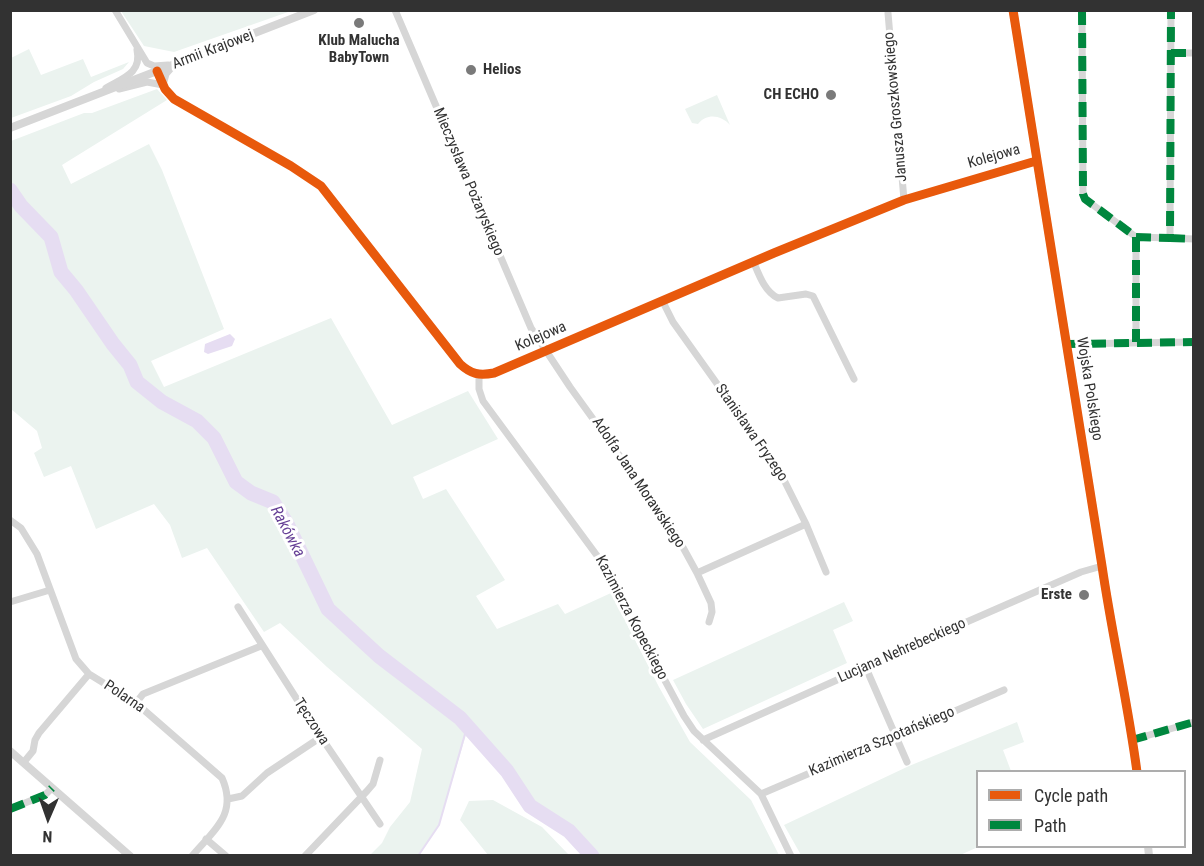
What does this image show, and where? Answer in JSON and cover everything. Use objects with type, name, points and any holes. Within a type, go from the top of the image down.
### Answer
[{"type":"street","points":[[115,10],[147,63],[154,66],[174,65]]},
{"type":"street","name":"Armii Krajowej","points":[[10,128],[314,10]]},
{"type":"street","name":"Mieczysława Pożaryskiego","points":[[394,10],[531,327],[546,351]]},
{"type":"street","name":"Wojska Polskiego","points":[[1013,10],[1137,770]]},
{"type":"street","points":[[1082,10],[1083,194],[1085,199],[1136,237],[1194,239]]},
{"type":"street","points":[[1170,238],[1171,10]]},
{"type":"street","name":"Janusza Groszkowskiego","points":[[888,13],[904,200]]},
{"type":"street","points":[[93,96],[135,69],[138,59],[136,47]]},
{"type":"street","points":[[1171,53],[1194,53]]},
{"type":"street","points":[[163,85],[166,74],[174,65]]},
{"type":"street","points":[[157,71],[163,85],[174,99],[298,170],[321,186],[460,364],[465,369],[479,375]]},
{"type":"street","points":[[93,96],[147,82],[163,85]]},
{"type":"street","name":"Kolejowa","points":[[479,375],[494,373],[904,200],[1036,161]]},
{"type":"street","points":[[1136,237],[1137,342]]},
{"type":"street","points":[[754,262],[769,293],[774,296],[778,298],[806,294],[813,296],[854,379]]},
{"type":"street","name":"Stanisława Fryzego","points":[[663,302],[673,321],[780,472],[806,524],[826,572]]},
{"type":"street","points":[[1068,344],[1194,342]]},
{"type":"street","name":"Adolfa Jana Morawskiego","points":[[546,351],[674,531],[697,573],[712,608],[709,622]]},
{"type":"street","name":"Kazimierza Kopeckiego","points":[[479,375],[479,389],[483,400],[601,561],[689,725],[761,794],[791,855]]},
{"type":"street","name":"Polarna","points":[[10,520],[21,528],[37,554],[76,658],[89,674],[136,703],[222,778],[228,800]]},
{"type":"street","points":[[697,573],[806,524]]},
{"type":"street","name":"Lucjana Nehrebeckiego","points":[[703,740],[1037,591],[1081,572],[1102,566]]},
{"type":"street","points":[[10,602],[50,590]]},
{"type":"street","name":"Tęczowa","points":[[238,608],[380,824]]},
{"type":"street","points":[[136,703],[143,694],[261,646]]},
{"type":"street","points":[[866,668],[907,762]]},
{"type":"street","points":[[24,762],[33,751],[39,733],[89,674]]},
{"type":"street","name":"Kazimierza Szpotańskiego","points":[[761,794],[1004,690]]},
{"type":"street","points":[[1132,740],[1194,722]]},
{"type":"street","points":[[192,855],[224,818],[228,800],[242,796],[267,773],[321,737]]},
{"type":"street","points":[[10,751],[130,855]]},
{"type":"street","points":[[305,855],[362,798],[373,784],[380,760]]},
{"type":"street","points":[[10,809],[45,795],[52,788]]},
{"type":"street","points":[[206,839],[226,855]]},
{"type":"shaded area","points":[[121,11],[291,11],[174,52],[144,46]]},
{"type":"shaded area","points":[[29,49],[41,75],[83,59],[91,77],[129,62],[123,69],[94,82],[71,96],[11,118],[11,58]]},
{"type":"shaded area","points":[[157,89],[167,100],[62,165],[71,184],[149,144],[162,170],[224,329],[151,361],[164,387],[331,318],[392,425],[468,391],[498,439],[413,477],[423,499],[446,489],[505,580],[476,596],[497,629],[558,604],[565,614],[611,593],[690,742],[751,800],[779,855],[592,855],[569,831],[530,806],[507,771],[468,728],[439,825],[418,855],[370,855],[382,843],[390,827],[410,802],[422,749],[280,623],[264,632],[207,548],[182,558],[170,525],[154,504],[96,529],[71,466],[44,477],[34,453],[42,448],[37,431],[11,409],[11,141],[84,113],[92,113]]},
{"type":"shaded area","points":[[717,95],[730,125],[718,117],[706,118],[698,124],[692,123],[685,109]]},
{"type":"shaded area","points":[[230,334],[235,339],[232,346],[208,354],[204,352],[205,344]]},
{"type":"shaded area","points":[[844,602],[853,621],[833,630],[847,663],[703,729],[673,680]]},
{"type":"shaded area","points":[[1017,722],[1024,742],[1003,750],[1011,770],[976,770],[976,848],[958,856],[801,855],[784,825],[909,766]]},
{"type":"shaded area","points":[[493,800],[542,827],[569,855],[488,855],[460,820],[469,801]]},
{"type":"waterway","name":"Rakówka","points":[[10,190],[21,206],[51,237],[61,272],[130,365],[137,382],[162,402],[197,421],[214,438],[236,482],[251,493],[273,502],[287,524],[328,609],[379,656],[460,718],[507,771],[530,806],[569,831],[592,856]]},
{"type":"waterway","points":[[418,856],[439,825],[467,727]]},
{"type":"marked path","points":[[1082,10],[1083,194],[1085,199],[1136,237],[1136,342]]},
{"type":"marked path","points":[[1136,237],[1170,238],[1171,10]]},
{"type":"marked path","points":[[1171,53],[1194,53]]},
{"type":"marked path","points":[[1170,238],[1194,239]]},
{"type":"marked path","points":[[1068,344],[1194,342]]},
{"type":"marked path","points":[[1132,740],[1194,722]]},
{"type":"marked path","points":[[10,809],[45,795],[52,788]]},
{"type":"cycle path","points":[[1013,10],[1137,770]]},
{"type":"cycle path","points":[[157,71],[165,89],[174,99],[291,166],[321,186],[460,364],[480,374],[494,373],[904,200],[1036,161]]},
{"type":"place","name":"Klub Malucha BabyTown","points":[[359,23]]},
{"type":"place","name":"Helios","points":[[471,70]]},
{"type":"place","name":"CH ECHO","points":[[831,95]]},
{"type":"place","name":"Erste","points":[[1084,595]]}]
